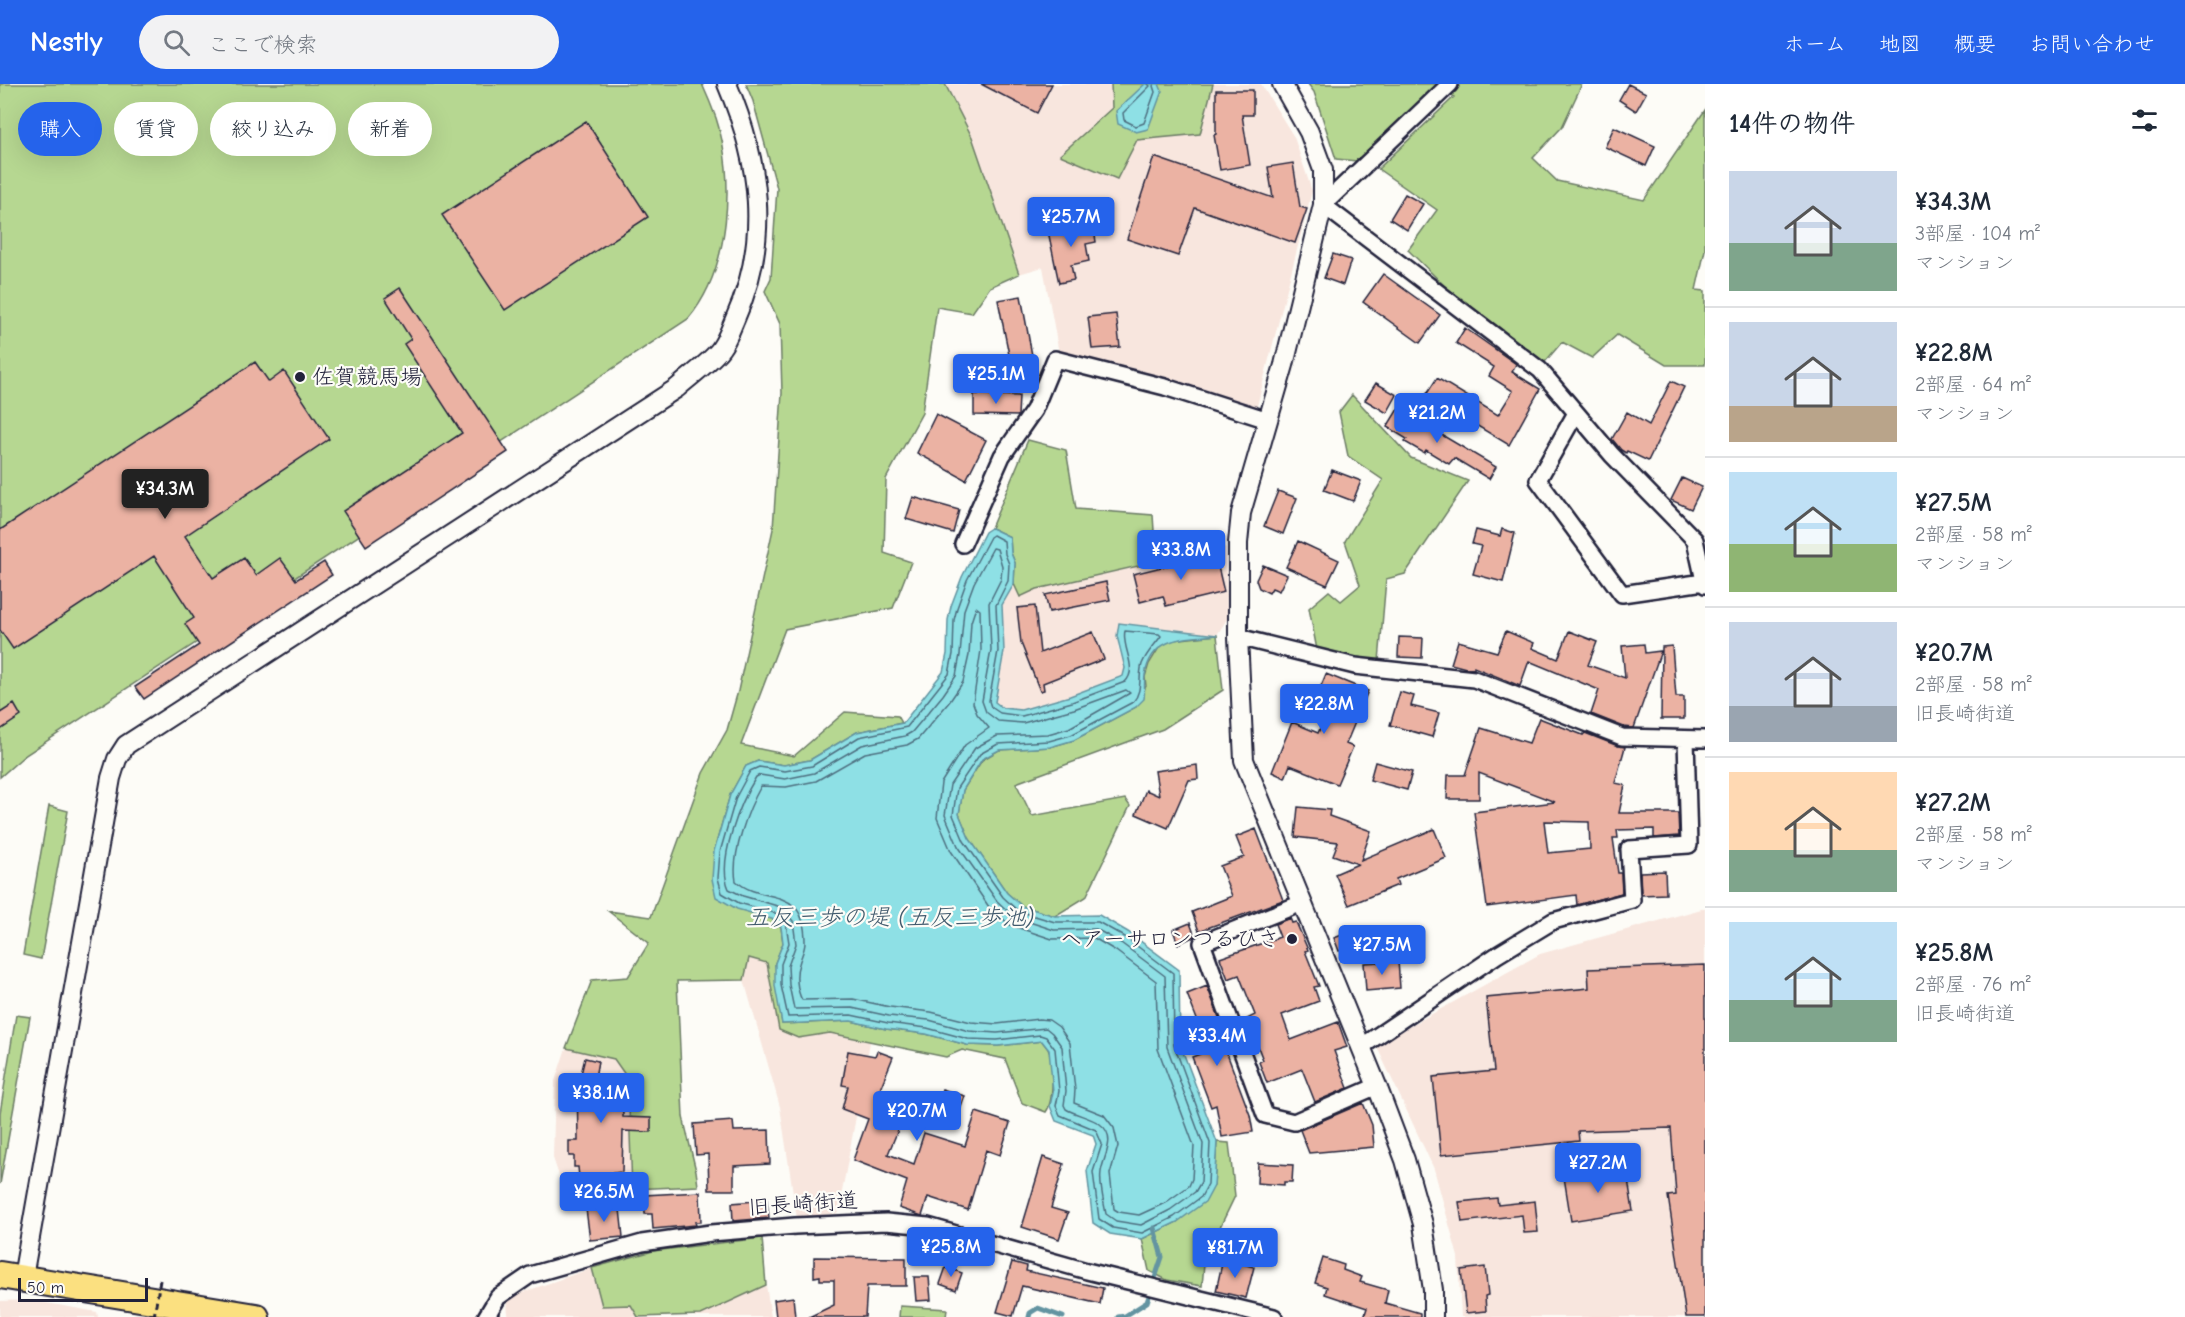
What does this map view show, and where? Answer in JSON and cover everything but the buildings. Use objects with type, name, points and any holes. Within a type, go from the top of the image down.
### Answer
[{"type":"highway","points":[[11,1276],[256,1317]]},
{"type":"street","points":[[11,1276],[111,777],[117,759],[126,745],[677,388],[721,348],[746,295],[758,242],[758,194],[749,146],[727,84]]},
{"type":"street","points":[[1282,84],[1309,132],[1323,170],[1323,205],[1289,343],[1241,513],[1238,543],[1238,637],[1244,760],[1405,1160],[1423,1224],[1433,1290],[1433,1317]]},
{"type":"street","points":[[1323,205],[1450,84]]},
{"type":"street","points":[[1323,205],[1540,370],[1576,413],[1611,455],[1695,540],[1705,583],[1622,594],[1538,480],[1576,413]]},
{"type":"street","points":[[963,544],[1002,456],[1034,410],[1055,359],[1165,387],[1268,420]]},
{"type":"street","points":[[1238,637],[1355,666],[1474,679],[1622,737],[1705,739]]},
{"type":"street","points":[[1361,1047],[1497,955],[1553,921],[1632,900],[1629,849],[1689,845],[1686,739]]},
{"type":"street","points":[[1302,903],[1202,943],[1265,1115],[1294,1122],[1377,1086]]},
{"type":"street","name":"旧長崎街道","points":[[486,1317],[498,1297],[530,1275],[642,1243],[711,1233],[886,1222],[928,1226],[1138,1284],[1274,1317]]},
{"type":"path","points":[[154,1317],[160,1280]]},
{"type":"shaded area","points":[[945,84],[1111,84],[1112,108],[1061,155],[1137,140],[1200,134],[1213,84],[1261,84],[1294,137],[1312,191],[1256,410],[1135,369],[1059,353],[1043,267],[1019,274],[972,137]]},
{"type":"shaded area","points":[[1226,547],[1227,619],[1217,635],[1119,623],[1118,647],[1125,668],[1123,676],[1070,696],[1021,710],[1003,708],[995,702],[1004,651],[1002,605],[1014,584],[1020,597],[1037,589]]},
{"type":"shaded area","points":[[1705,908],[1705,1317],[1461,1317],[1458,1257],[1434,1169],[1376,1045],[1540,954]]},
{"type":"shaded area","points":[[749,958],[767,963],[780,1030],[798,1038],[830,1033],[870,1042],[838,1213],[797,1219],[780,1107],[744,980]]},
{"type":"shaded area","points":[[566,1048],[614,1059],[628,1079],[632,1189],[629,1202],[569,1205],[553,1158],[555,1081]]},
{"type":"shaded area","points":[[592,1268],[602,1306],[631,1305],[638,1317],[508,1317],[507,1298]]},
{"type":"shaded area","points":[[766,1285],[771,1317],[693,1317],[701,1315]]},
{"type":"shaded area","points":[[30,1300],[97,1312],[98,1317],[0,1317],[0,1301]]},
{"type":"green space","name":"佐賀競馬場","points":[[0,84],[702,84],[716,118],[722,142],[727,195],[721,250],[702,299],[688,319],[24,756],[0,777]]},
{"type":"green space","points":[[746,84],[945,84],[972,137],[1019,274],[990,287],[972,313],[937,307],[922,413],[886,479],[884,553],[911,562],[893,608],[785,629],[741,745],[794,756],[845,712],[898,716],[902,723],[857,732],[810,760],[784,765],[758,761],[746,766],[730,795],[714,851],[781,927],[783,943],[775,963],[782,1024],[851,1021],[886,1029],[926,1034],[967,1045],[998,1046],[1042,1041],[1050,1055],[1052,1090],[1046,1112],[1022,1103],[1005,1059],[962,1050],[946,1057],[830,1033],[798,1038],[779,1030],[767,963],[749,958],[744,980],[677,981],[683,1117],[698,1186],[632,1189],[628,1079],[614,1059],[566,1048],[592,980],[628,977],[649,943],[608,911],[651,917],[703,773],[727,730],[738,691],[773,529],[782,393],[780,324],[765,291],[771,278],[777,188],[753,101]]},
{"type":"green space","points":[[1111,84],[1213,84],[1200,134],[1137,140],[1117,179],[1060,155],[1112,108]]},
{"type":"green space","points":[[1308,84],[1440,84],[1357,161],[1336,159],[1314,92]]},
{"type":"green space","points":[[1441,84],[1582,84],[1562,127],[1533,158],[1557,181],[1644,200],[1705,110],[1705,250],[1696,290],[1705,291],[1705,365],[1666,365],[1617,335],[1592,358],[1562,342],[1545,362],[1450,291],[1408,250],[1437,210],[1378,169],[1454,97]]},
{"type":"green space","points":[[1352,395],[1411,458],[1468,481],[1405,574],[1386,579],[1379,661],[1317,650],[1309,608],[1329,591],[1341,601],[1360,585],[1345,541],[1383,480],[1348,456],[1339,412]]},
{"type":"green space","points":[[1028,440],[1066,450],[1076,509],[1153,515],[1156,562],[1037,589],[1020,597],[1014,584],[1015,563],[1011,553],[1010,537],[991,528]]},
{"type":"green space","points":[[1217,635],[1223,690],[1163,729],[1016,783],[1032,816],[1125,799],[1130,806],[1086,897],[1055,916],[1022,906],[1007,893],[969,838],[959,814],[963,790],[982,760],[999,750],[1050,747],[1074,740],[1136,707],[1146,686],[1145,677],[1149,664],[1160,646],[1172,640]]},
{"type":"green space","points":[[49,806],[68,811],[41,959],[23,955]]},
{"type":"green space","points":[[16,1015],[30,1017],[0,1184],[0,1113]]},
{"type":"green space","points":[[1217,1142],[1229,1143],[1235,1196],[1220,1227],[1206,1242],[1202,1286],[1167,1280],[1149,1271],[1142,1239],[1177,1222],[1214,1186]]},
{"type":"green space","points":[[762,1238],[766,1285],[701,1315],[638,1317],[631,1305],[602,1306],[592,1268],[653,1251]]},
{"type":"green space","points":[[900,1306],[947,1309],[946,1317],[899,1317]]},
{"type":"water","points":[[1145,84],[1159,84],[1162,91],[1148,129],[1136,132],[1118,124],[1116,111]]},
{"type":"water","name":"五反三歩の堤 (五反三歩池)","points":[[991,528],[1010,537],[1011,553],[1015,563],[1014,584],[1002,605],[1004,651],[995,702],[1003,708],[1021,710],[1070,696],[1123,676],[1125,668],[1117,636],[1119,623],[1217,635],[1182,638],[1163,646],[1155,652],[1149,662],[1145,675],[1144,699],[1136,707],[1074,740],[1050,747],[999,750],[982,759],[963,790],[959,814],[969,838],[1007,893],[1022,906],[1055,916],[1099,915],[1128,932],[1179,970],[1180,1044],[1217,1142],[1214,1186],[1206,1201],[1177,1222],[1142,1239],[1110,1234],[1093,1223],[1087,1171],[1096,1144],[1093,1135],[1056,1121],[1050,1106],[1053,1092],[1049,1050],[1042,1041],[998,1046],[967,1045],[926,1034],[886,1029],[851,1021],[782,1024],[775,986],[775,963],[783,943],[781,927],[775,920],[737,909],[716,897],[712,879],[714,851],[730,795],[746,766],[758,761],[784,765],[810,760],[857,732],[903,723],[943,672],[947,654],[948,620],[951,606],[962,577],[985,532]]},
{"type":"waterway","points":[[1118,1317],[1125,1316],[1147,1302],[1162,1257],[1154,1228]]},
{"type":"waterway","points":[[1029,1317],[1030,1313],[1038,1308],[1063,1317]]},
{"type":"place","name":"佐賀競馬場","points":[[300,377]]},
{"type":"place","name":"ヘアーサロンつるひさ","points":[[1292,939]]}]
